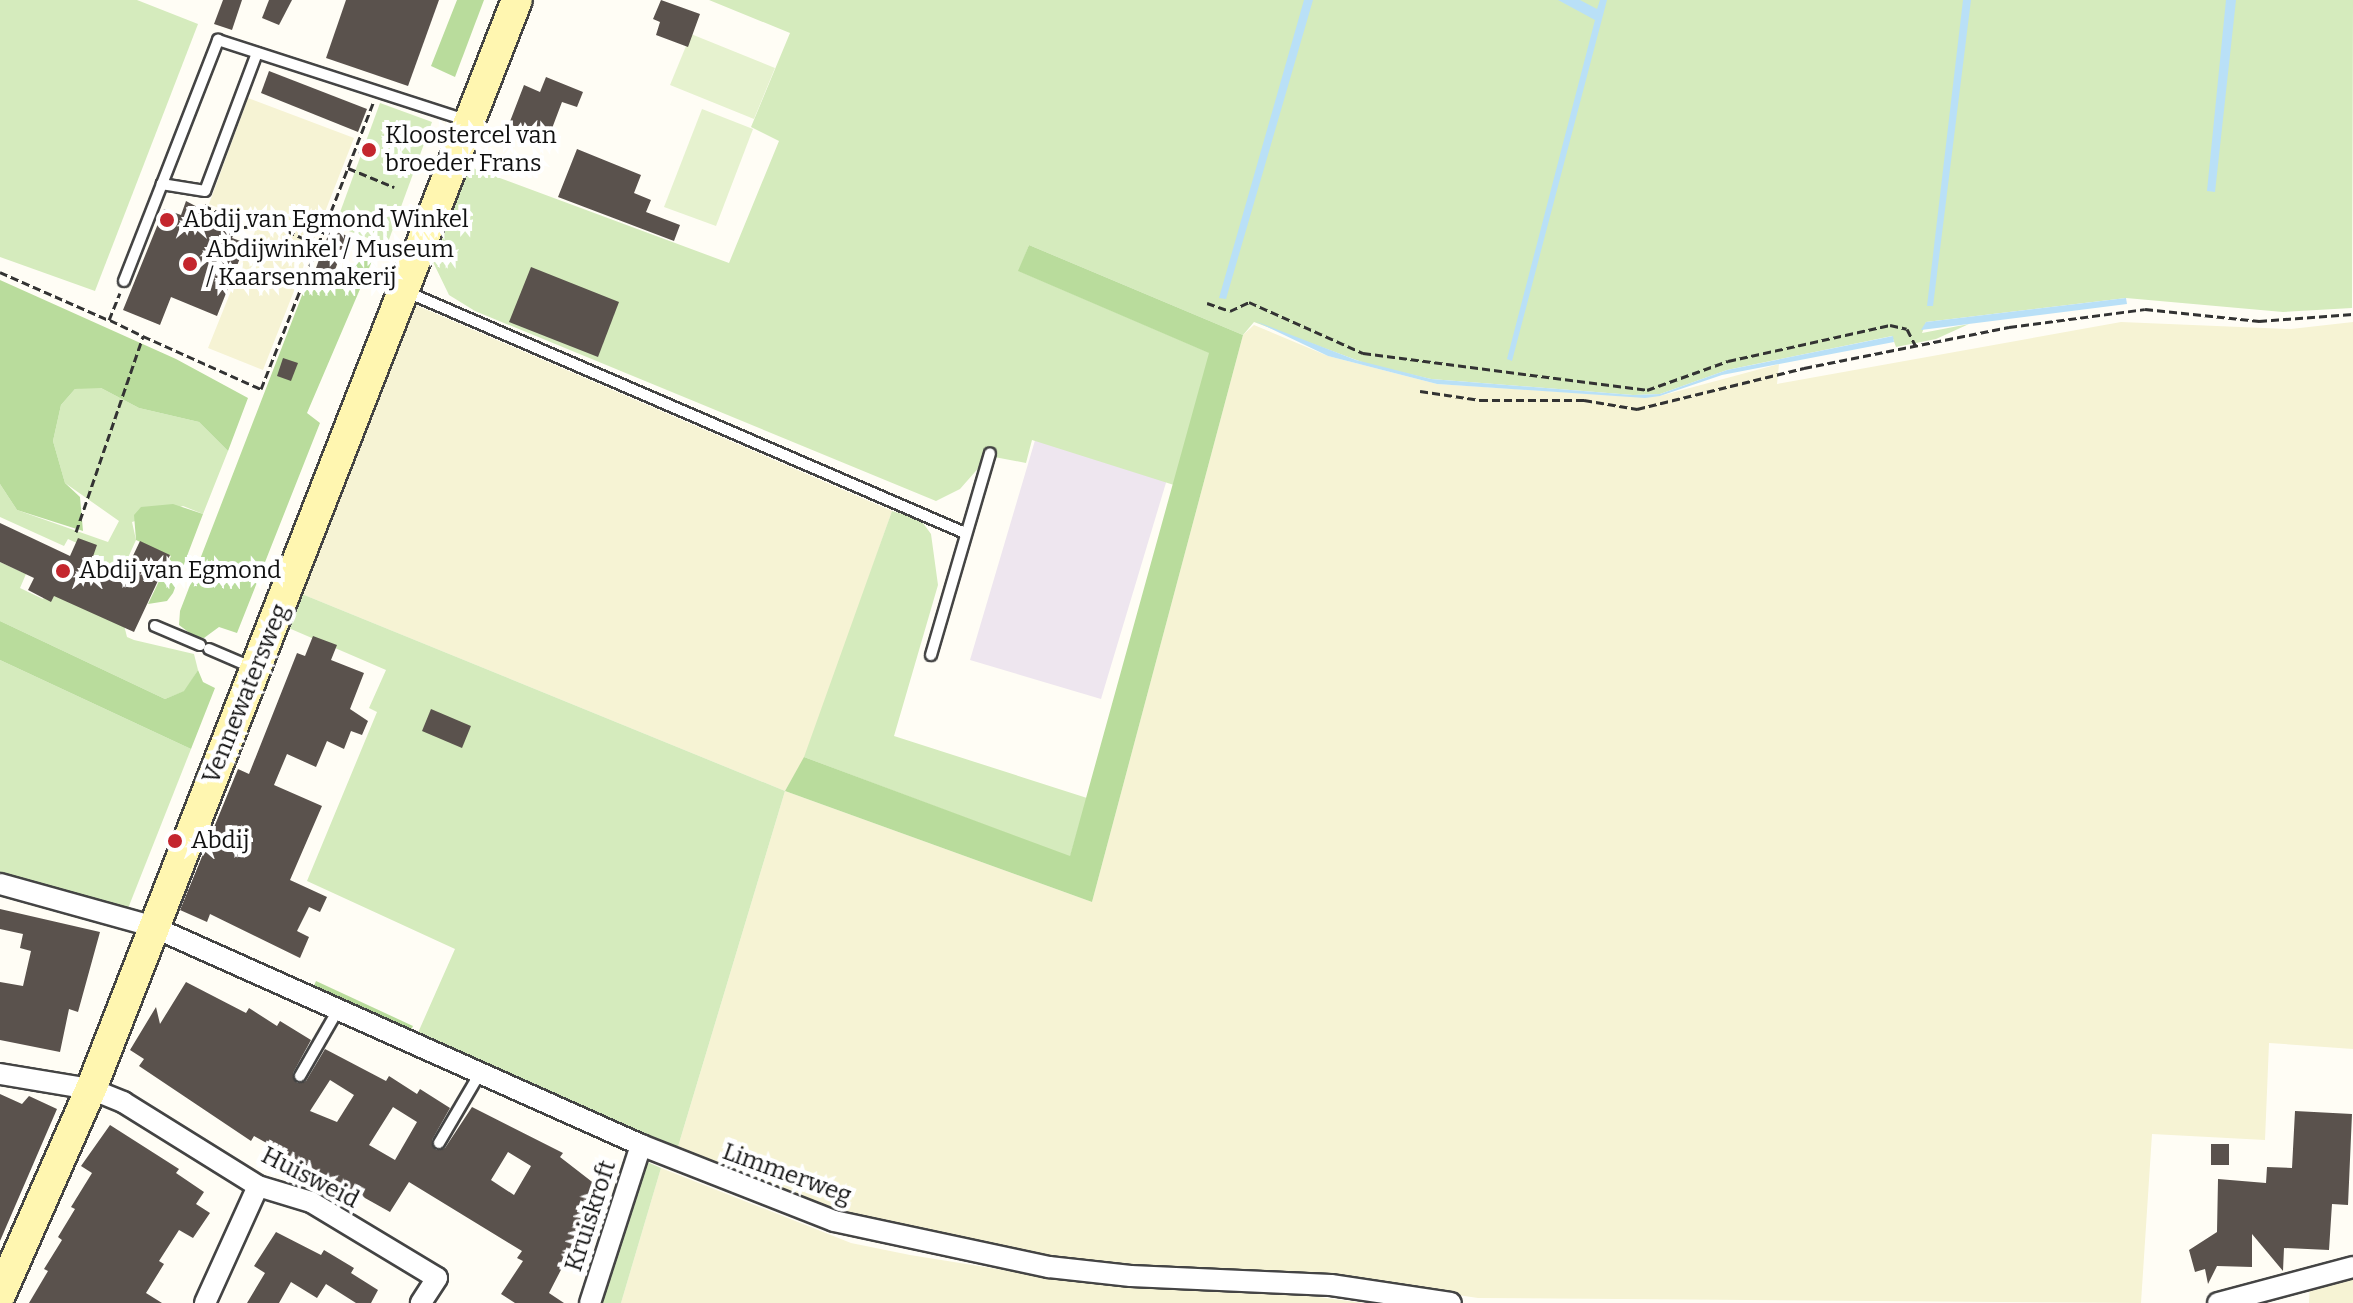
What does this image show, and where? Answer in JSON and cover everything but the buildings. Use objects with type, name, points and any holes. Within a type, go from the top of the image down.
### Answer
[{"type":"street","name":"Vennewatersweg","points":[[0,1295],[91,1089],[151,926],[256,669],[517,0]]},
{"type":"street","name":"Limmerweg","points":[[0,884],[151,926],[641,1145],[834,1221],[950,1249],[1131,1276],[1331,1285],[1451,1303]]},
{"type":"street","name":"Huisweid","points":[[0,1074],[91,1089],[123,1102],[258,1186],[311,1202],[437,1278],[421,1303]]},
{"type":"street","name":"Kruiskroft","points":[[590,1303],[641,1145]]},
{"type":"street","points":[[205,1303],[258,1186]]},
{"type":"street","points":[[2218,1303],[2353,1267]]},
{"type":"lane","points":[[124,281],[218,40],[470,122]]},
{"type":"lane","points":[[162,184],[205,191],[257,53]]},
{"type":"lane","points":[[405,291],[965,533]]},
{"type":"lane","points":[[931,655],[990,453]]},
{"type":"lane","points":[[155,626],[256,669]]},
{"type":"lane","points":[[300,1076],[338,1010]]},
{"type":"lane","points":[[439,1143],[480,1073]]},
{"type":"path","points":[[0,272],[261,389],[377,92]]},
{"type":"path","points":[[348,168],[394,187]]},
{"type":"path","points":[[194,189],[190,198],[244,227],[276,226],[318,245]]},
{"type":"path","points":[[109,320],[124,281]]},
{"type":"path","points":[[1207,303],[1230,311],[1249,302],[1363,353],[1647,390],[1728,361],[1890,325],[1907,329],[1915,346]]},
{"type":"path","points":[[1420,391],[1480,400],[1584,400],[1637,409],[1915,346],[2145,309],[2259,321],[2353,314]]},
{"type":"path","points":[[76,532],[143,336]]},
{"type":"shaded area","points":[[248,98],[354,138],[263,370],[208,348],[258,224],[209,204]]},
{"type":"shaded area","points":[[416,305],[892,511],[808,752],[785,791],[297,592]]},
{"type":"shaded area","points":[[2121,322],[2291,329],[2353,322],[2353,1049],[2269,1043],[2265,1140],[2152,1134],[2141,1303],[1478,1298],[1322,1275],[1112,1264],[992,1247],[832,1212],[677,1150],[785,791],[1092,902],[1243,335],[1254,325],[1328,356],[1437,384],[1660,396],[1779,364],[1777,384]]},
{"type":"shaded area","points":[[1036,437],[1168,476],[1101,699],[970,660]]},
{"type":"shaded area","points":[[661,1168],[851,1243],[910,1255],[1079,1282],[1295,1294],[1364,1303],[621,1303]]},
{"type":"shaded area","points":[[2353,1276],[2353,1303],[2309,1303],[2310,1284]]},
{"type":"green space","points":[[0,0],[137,0],[198,24],[95,291],[0,257]]},
{"type":"green space","points":[[457,0],[484,0],[455,77],[431,66]]},
{"type":"green space","points":[[709,0],[2353,0],[2352,308],[2283,312],[2126,298],[1926,322],[1922,333],[1969,324],[1936,339],[1896,347],[1892,336],[1727,370],[1660,394],[1633,395],[1431,379],[1370,365],[1254,322],[1243,335],[1029,245],[1019,271],[1210,353],[1174,485],[1032,440],[1026,463],[989,456],[960,489],[936,501],[475,311],[449,295],[433,262],[470,167],[729,263],[779,141],[751,127],[790,33]]},
{"type":"green space","points":[[691,34],[775,68],[754,119],[670,85]]},
{"type":"green space","points":[[380,103],[432,122],[387,245],[335,226]]},
{"type":"green space","points":[[702,109],[753,129],[716,226],[664,207]]},
{"type":"green space","points":[[1029,245],[1243,335],[1092,902],[785,791],[804,757],[1070,856],[1209,353],[1018,271]]},
{"type":"green space","points":[[361,250],[375,254],[307,413],[320,423],[237,633],[219,627],[204,638],[195,637],[179,625],[180,611],[311,272],[334,285],[350,282]]},
{"type":"green space","points":[[0,280],[176,359],[248,398],[228,451],[199,422],[139,408],[101,388],[75,389],[61,405],[53,441],[65,483],[80,497],[83,531],[17,510],[0,484]]},
{"type":"green space","points":[[101,388],[139,408],[199,422],[228,451],[203,514],[183,506],[132,522],[136,540],[118,580],[84,565],[90,549],[68,539],[64,546],[0,517],[0,484],[17,510],[108,542],[119,521],[65,483],[53,441],[61,405],[75,389]]},
{"type":"green space","points":[[173,504],[203,514],[173,593],[167,601],[148,604],[171,556],[136,540],[134,515],[141,507]]},
{"type":"green space","points":[[892,511],[920,519],[931,534],[938,585],[894,736],[1087,798],[1070,857],[804,757]]},
{"type":"green space","points":[[0,562],[26,574],[20,588],[43,599],[48,590],[124,625],[127,637],[134,640],[194,654],[198,670],[185,691],[165,699],[0,621]]},
{"type":"green space","points":[[297,592],[785,791],[677,1150],[417,1035],[455,949],[307,881],[377,712],[369,708],[386,670],[284,626]]},
{"type":"green space","points":[[0,621],[165,699],[184,691],[198,670],[203,682],[215,688],[191,749],[0,660]]},
{"type":"green space","points":[[0,660],[191,749],[127,911],[0,878]]},
{"type":"green space","points":[[316,981],[413,1026],[409,1034],[313,988]]},
{"type":"green space","points":[[645,1161],[661,1168],[621,1303],[599,1303]]},
{"type":"water","points":[[1304,0],[1313,0],[1226,299],[1219,298]]},
{"type":"water","points":[[1558,0],[1580,0],[1597,9],[1600,0],[1607,0],[1512,361],[1507,359],[1595,20]]},
{"type":"water","points":[[1963,0],[1971,0],[1933,306],[1927,306]]},
{"type":"water","points":[[2226,0],[2236,0],[2215,192],[2207,191]]},
{"type":"water","points":[[2126,298],[2127,304],[1921,330],[1926,322]]},
{"type":"water","points":[[1255,321],[1356,360],[1431,379],[1633,395],[1660,394],[1727,370],[1893,336],[1894,342],[1722,375],[1660,396],[1645,398],[1437,384],[1328,356]]},
{"type":"place","name":"Kloostercel van broeder Frans","points":[[369,150]]},
{"type":"place","name":"Abdij van Egmond Winkel","points":[[167,220]]},
{"type":"place","name":"Abdijwinkel / Museum / Kaarsenmakerij","points":[[190,264]]},
{"type":"place","name":"Abdij van Egmond","points":[[63,571]]},
{"type":"place","name":"Abdij","points":[[175,841]]}]
